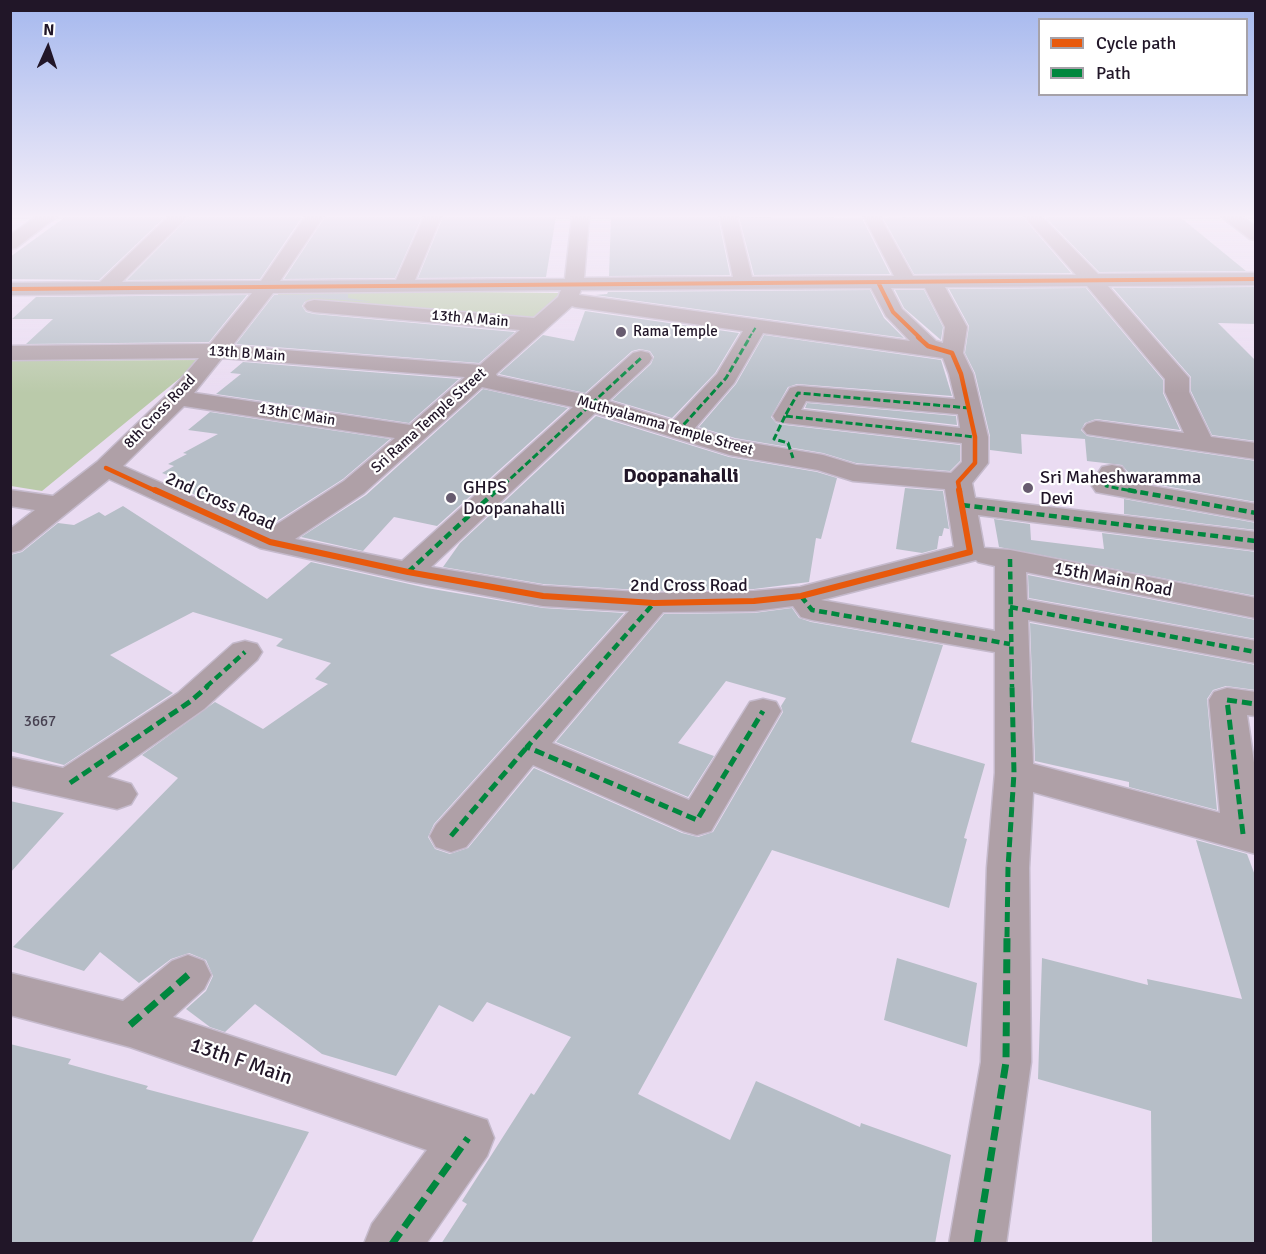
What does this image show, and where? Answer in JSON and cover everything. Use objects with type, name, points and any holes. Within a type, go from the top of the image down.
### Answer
[{"type":"street","points":[[105,288],[118,276]]},
{"type":"street","name":"8th Cross Road","points":[[10,544],[106,468],[178,398],[274,276]]},
{"type":"street","points":[[403,286],[407,276]]},
{"type":"street","points":[[571,292],[573,276]]},
{"type":"street","points":[[742,276],[744,283]]},
{"type":"street","points":[[904,276],[907,282]]},
{"type":"street","points":[[1088,276],[1177,378],[1177,392],[1202,444]]},
{"type":"street","points":[[10,289],[105,288],[261,294],[403,286],[571,292],[744,283],[1256,279]]},
{"type":"street","points":[[878,282],[893,312],[928,346],[951,353]]},
{"type":"street","points":[[932,282],[956,327],[951,353],[961,374],[975,437],[975,463],[960,493],[990,556],[1010,626],[1014,773],[1008,868],[1006,1062],[977,1244]]},
{"type":"street","points":[[571,292],[756,327],[951,353]]},
{"type":"street","name":"Sri Rama Temple Street","points":[[270,542],[354,488],[539,325],[571,292]]},
{"type":"street","name":"13th A Main","points":[[261,294],[539,325]]},
{"type":"street","points":[[677,432],[726,378],[756,327]]},
{"type":"street","name":"13th B Main","points":[[10,353],[216,351],[484,372]]},
{"type":"street","points":[[408,572],[641,358]]},
{"type":"street","name":"Muthyalamma Temple Street","points":[[484,372],[488,381],[592,404],[730,447],[823,463],[853,473],[960,493],[1256,541]]},
{"type":"street","points":[[793,458],[788,443],[774,439],[798,393],[970,408]]},
{"type":"street","name":"13th C Main","points":[[178,398],[416,433]]},
{"type":"street","points":[[785,416],[975,437]]},
{"type":"street","points":[[1096,429],[1256,451]]},
{"type":"street","name":"2nd Cross Road","points":[[106,468],[270,542],[408,572],[543,596],[654,603],[754,601],[801,596],[990,556]]},
{"type":"street","points":[[1112,473],[1106,486],[1256,513]]},
{"type":"street","points":[[10,498],[59,505]]},
{"type":"street","name":"15th Main Road","points":[[990,556],[1256,608]]},
{"type":"street","points":[[801,596],[812,610],[1010,626],[1256,652]]},
{"type":"street","points":[[451,836],[654,603]]},
{"type":"street","points":[[70,783],[191,701],[245,652]]},
{"type":"street","points":[[1014,773],[1249,836],[1227,700],[1256,704]]},
{"type":"street","points":[[527,747],[697,820],[763,711]]},
{"type":"street","points":[[10,771],[117,794]]},
{"type":"street","points":[[130,1025],[188,975]]},
{"type":"street","name":"13th F Main","points":[[10,994],[130,1025],[468,1138],[392,1244]]},
{"type":"green space","points":[[280,290],[561,293],[534,323],[276,299]]},
{"type":"green space","points":[[202,360],[42,491],[11,486],[11,361]]},
{"type":"building","points":[[10,276],[104,276],[99,280],[10,279]]},
{"type":"building","points":[[131,276],[262,276],[260,279],[127,280]]},
{"type":"building","points":[[286,276],[396,276],[395,278],[284,279]]},
{"type":"building","points":[[419,276],[546,276],[546,277],[418,278]]},
{"type":"building","points":[[1256,287],[1256,324],[1218,323],[1256,361],[1256,441],[1212,435],[1191,391],[1191,377],[1113,288]]},
{"type":"building","points":[[1086,288],[1163,380],[1163,393],[1180,430],[1096,419],[1085,423],[1081,430],[1087,436],[1256,461],[1256,502],[1125,479],[1128,472],[1122,465],[1087,461],[1085,439],[1021,434],[1022,454],[990,450],[990,436],[975,373],[965,353],[969,326],[949,289]]},
{"type":"building","points":[[870,290],[884,318],[904,338],[595,295],[608,292]]},
{"type":"building","points":[[895,290],[924,290],[943,327],[941,340],[904,308]]},
{"type":"building","points":[[348,294],[348,298],[372,302],[314,298],[306,300],[302,306],[306,312],[314,314],[515,332],[479,363],[236,344],[274,295]]},
{"type":"building","points":[[247,295],[209,342],[26,344],[53,319],[12,319],[36,297]]},
{"type":"building","points":[[585,311],[739,333],[715,373],[672,418],[612,400],[651,364],[654,357],[650,351],[640,349],[632,351],[585,393],[499,374],[543,335],[574,341]]},
{"type":"building","points":[[764,335],[941,360],[952,396],[797,384],[788,387],[771,417],[776,423],[785,425],[960,445],[960,461],[950,471],[856,463],[823,453],[735,438],[699,427],[736,384]]},
{"type":"building","points":[[243,362],[459,379],[409,423],[216,394],[241,374],[230,373]]},
{"type":"building","points":[[483,389],[568,408],[437,526],[394,517],[363,551],[301,537],[366,495]]},
{"type":"building","points":[[807,403],[956,416],[957,425],[805,408]]},
{"type":"building","points":[[210,412],[390,439],[343,479],[268,527],[168,483],[178,479],[162,473],[174,466],[168,464],[187,454],[183,453],[218,434],[188,430]]},
{"type":"building","points":[[596,416],[729,457],[817,472],[837,478],[821,539],[816,538],[809,582],[754,589],[654,591],[543,584],[443,567],[460,543]]},
{"type":"building","points":[[905,488],[943,491],[949,529],[944,528],[942,536],[939,536],[937,549],[922,553],[896,549]]},
{"type":"building","points":[[1124,499],[1256,523],[1256,530],[1124,514]]},
{"type":"building","points":[[123,506],[267,599],[311,562],[427,588],[543,608],[624,613],[434,824],[428,837],[435,849],[450,854],[468,848],[534,768],[682,833],[698,837],[713,832],[783,712],[781,706],[786,698],[726,681],[678,743],[714,756],[688,797],[556,742],[664,614],[754,613],[792,608],[799,618],[811,622],[943,645],[911,742],[985,764],[964,838],[967,839],[949,908],[772,850],[638,1094],[730,1140],[756,1081],[860,1127],[861,1123],[951,1155],[935,1244],[441,1244],[467,1204],[462,1201],[531,1093],[534,1095],[571,1037],[487,1002],[473,1022],[439,1005],[396,1076],[322,1054],[255,1004],[225,1032],[210,1027],[186,1009],[206,991],[213,976],[206,960],[189,953],[171,959],[139,983],[100,952],[84,971],[13,947],[178,778],[142,755],[215,702],[263,729],[328,684],[315,679],[331,663],[276,646],[283,639],[193,612],[110,655],[173,693],[64,765],[10,751],[10,555],[22,552],[58,523],[74,525],[99,512],[105,516]]},
{"type":"building","points":[[994,519],[1030,524],[1031,540],[1104,549],[1102,533],[1256,552],[1256,596],[999,547]]},
{"type":"building","points":[[1028,575],[1256,620],[1256,639],[1029,598]]},
{"type":"building","points":[[1030,623],[1256,665],[1256,690],[1226,686],[1213,690],[1207,699],[1217,810],[1129,787],[1129,782],[1035,761]]},
{"type":"building","points":[[10,801],[64,813],[10,873]]},
{"type":"building","points":[[1196,840],[1247,854],[1256,878],[1256,1244],[1152,1244],[1151,1111],[1038,1079],[1042,958],[1148,985],[1147,979],[1242,999]]},
{"type":"building","points":[[897,958],[977,983],[967,1047],[884,1020]]},
{"type":"building","points":[[10,1044],[71,1059],[68,1064],[148,1086],[146,1089],[309,1132],[251,1244],[10,1244]]},
{"type":"marked path","points":[[677,432],[726,378],[756,327]]},
{"type":"marked path","points":[[408,572],[641,358]]},
{"type":"marked path","points":[[970,408],[798,393],[785,416],[975,437]]},
{"type":"marked path","points":[[785,416],[774,439],[788,443],[793,458]]},
{"type":"marked path","points":[[1112,473],[1106,486],[1256,513]]},
{"type":"marked path","points":[[962,505],[1256,541]]},
{"type":"marked path","points":[[977,1244],[1006,1062],[1008,868],[1014,773],[1010,559]]},
{"type":"marked path","points":[[801,596],[812,610],[1010,644]]},
{"type":"marked path","points":[[654,603],[527,747],[697,820],[763,711]]},
{"type":"marked path","points":[[1010,607],[1256,652]]},
{"type":"marked path","points":[[70,783],[191,701],[245,652]]},
{"type":"marked path","points":[[1243,834],[1227,700],[1256,704]]},
{"type":"marked path","points":[[451,836],[527,747]]},
{"type":"marked path","points":[[130,1025],[188,975]]},
{"type":"marked path","points":[[392,1244],[468,1138]]},
{"type":"cycle path","points":[[10,289],[1256,279]]},
{"type":"cycle path","points":[[106,468],[270,542],[408,572],[543,596],[654,603],[754,601],[801,596],[970,552],[958,482],[975,463],[975,437],[961,374],[952,353],[928,346],[893,312],[878,282]]},
{"type":"place","name":"Rama Temple","points":[[621,332]]},
{"type":"place","name":"Sri Maheshwaramma Devi","points":[[1028,488]]},
{"type":"place","name":"GHPS Doopanahalli","points":[[451,498]]},
{"type":"district","name":"Doopanahalli","points":[[681,477]]}]
